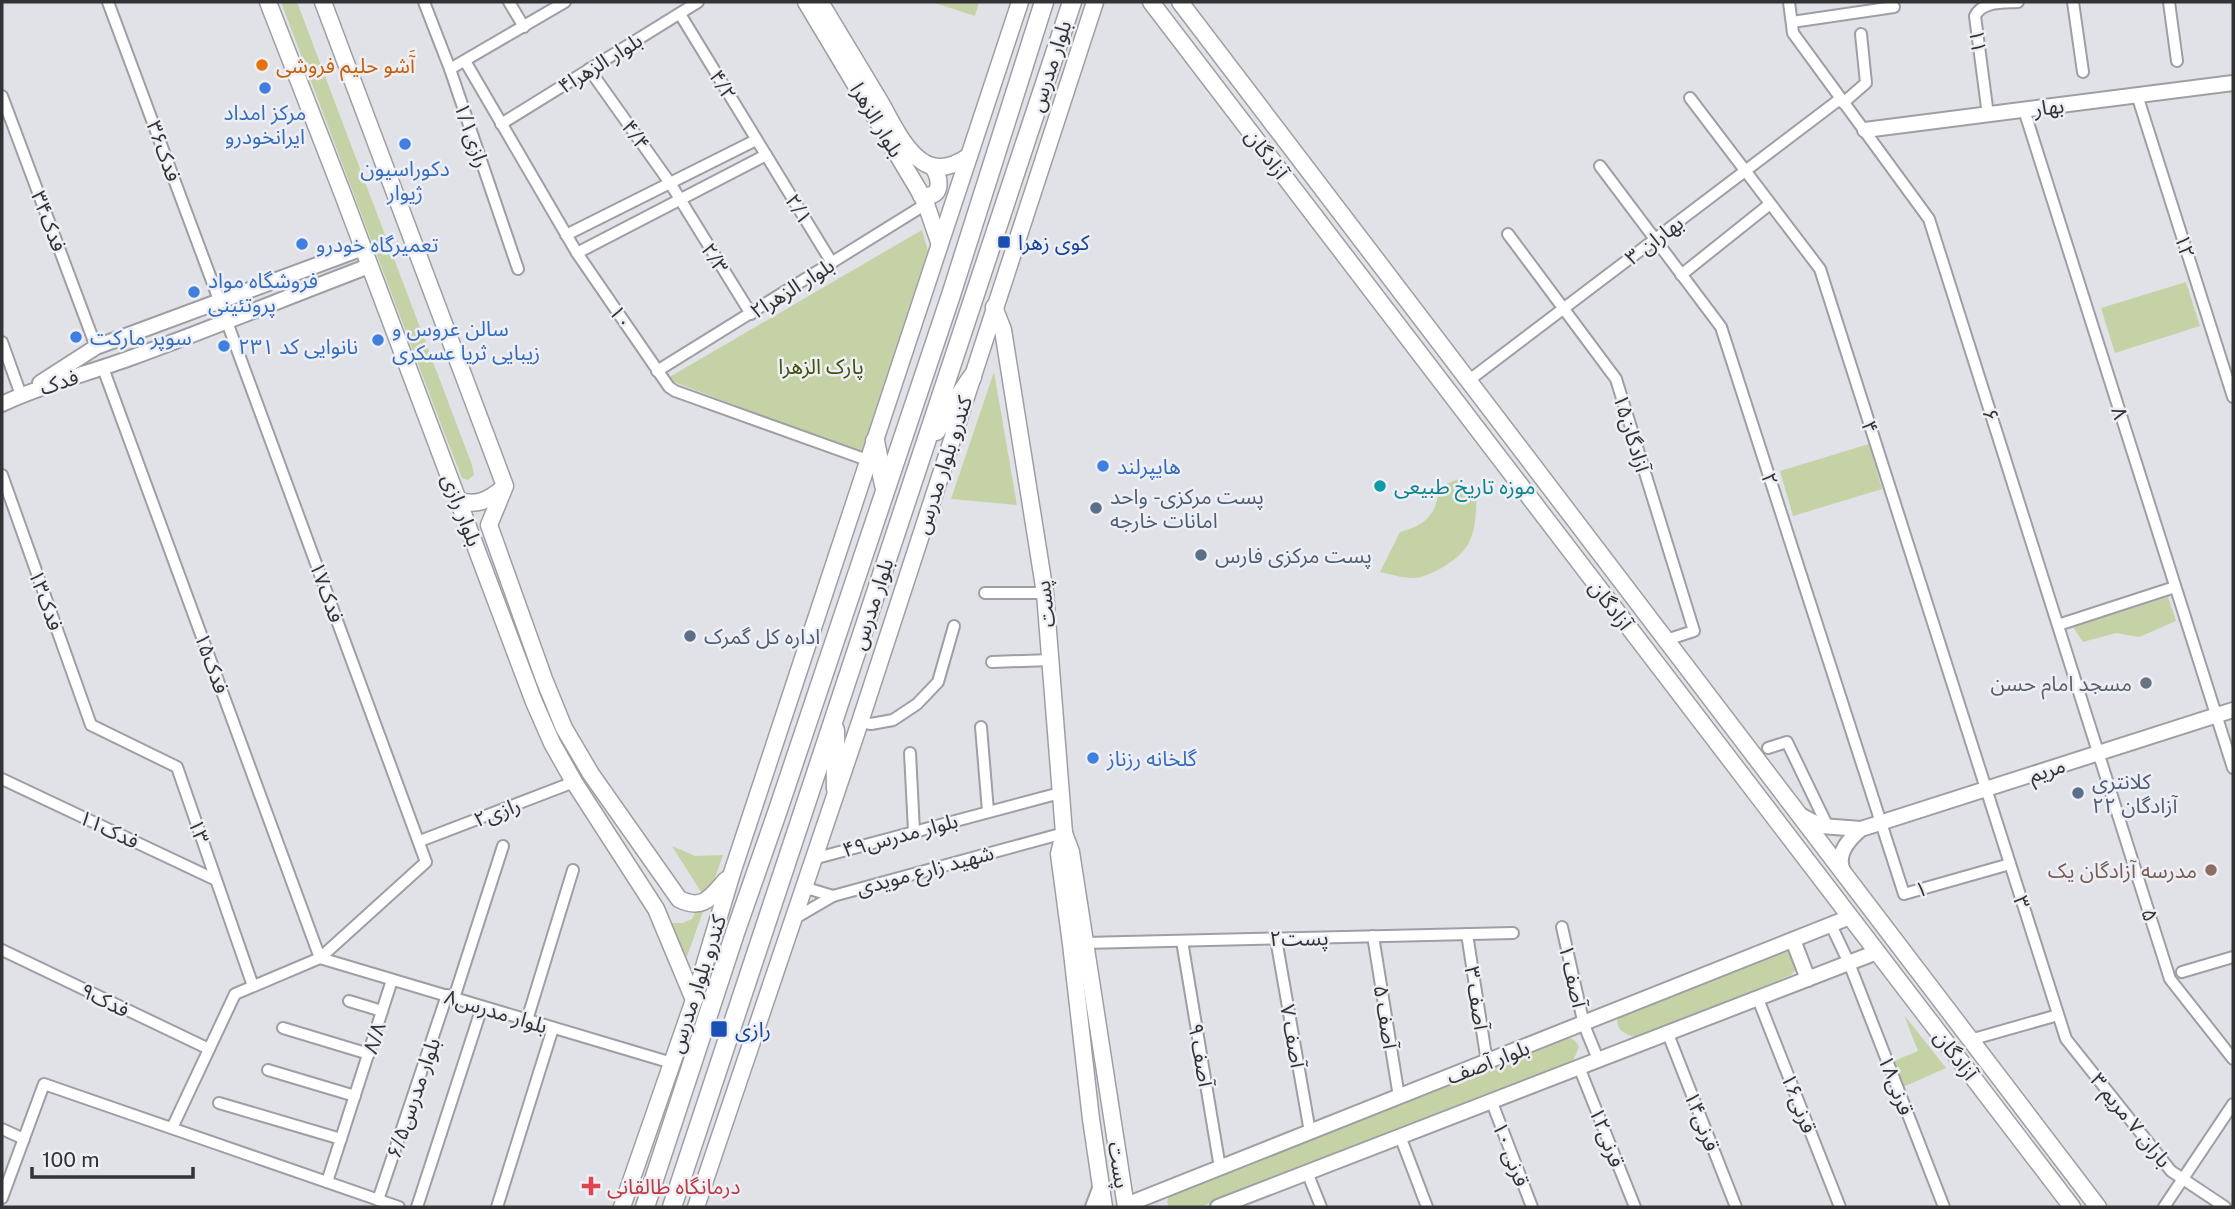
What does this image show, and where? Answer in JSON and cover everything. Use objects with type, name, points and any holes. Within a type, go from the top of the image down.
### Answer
[{"type":"main road","name":"بلوار رازی","points":[[268,2],[534,702],[552,743],[574,782],[656,909],[694,1000]]},
{"type":"main road","points":[[323,2],[505,485],[488,500],[467,503],[458,500]]},
{"type":"main road","name":"بلوار الزهرا","points":[[806,2],[923,199],[939,242]]},
{"type":"main road","name":"بلوار الزهرا","points":[[820,2],[896,129],[922,162],[933,167],[959,163],[969,156]]},
{"type":"main road","name":"کندرو بلوار مدرس","points":[[622,1207],[694,1000],[732,873],[1020,2]]},
{"type":"main road","name":"بلوار مدرس","points":[[645,1207],[951,295],[1044,2]]},
{"type":"main road","name":"بلوار مدرس","points":[[672,1207],[1072,2]]},
{"type":"main road","name":"کندرو بلوار مدرس","points":[[696,1207],[860,722],[1095,2]]},
{"type":"main road","name":"آزادگان","points":[[1151,2],[2072,1207]]},
{"type":"main road","name":"آزادگان","points":[[1180,2],[2098,1207]]},
{"type":"main road","points":[[923,199],[934,194],[939,187],[939,179],[933,167]]},
{"type":"main road","name":"پست","points":[[995,307],[1003,330],[1045,593],[1063,833],[1071,852],[1091,1119],[1104,1207]]},
{"type":"main road","points":[[922,451],[985,355],[995,357],[1011,377]]},
{"type":"main road","points":[[876,441],[884,490]]},
{"type":"main road","name":"بلوار رازی","points":[[505,485],[489,525],[559,715],[591,774],[679,899],[691,905],[702,903],[712,896],[732,873]]},
{"type":"main road","points":[[1583,568],[1601,555]]},
{"type":"main road","points":[[834,717],[836,789]]},
{"type":"main road","name":"پست","points":[[1078,944],[1112,1116],[1126,1206]]},
{"type":"main road","points":[[739,1003],[769,988]]},
{"type":"main road","points":[[1091,1119],[1112,1116]]},
{"type":"street","name":"فدک۳۶","points":[[108,2],[219,300]]},
{"type":"street","name":"رازی۱/۱","points":[[424,2],[450,69],[518,269]]},
{"type":"street","points":[[509,2],[524,27]]},
{"type":"street","points":[[450,69],[565,2]]},
{"type":"street","name":"بلوار الزهرا۴","points":[[500,124],[698,2]]},
{"type":"street","name":"۶","points":[[1789,2],[1793,33],[1866,130],[1928,219],[2099,753]]},
{"type":"street","name":"۱۱","points":[[1988,115],[1975,16],[1977,10],[1984,6],[2018,2]]},
{"type":"street","points":[[2073,2],[2083,72]]},
{"type":"street","points":[[2169,2],[2177,61]]},
{"type":"street","points":[[1792,22],[1894,7]]},
{"type":"street","name":"۴/۲","points":[[680,14],[766,155]]},
{"type":"street","name":"بهاران ۳","points":[[1468,381],[1866,83],[1861,34]]},
{"type":"street","name":"۱۰","points":[[465,61],[577,254],[665,382],[675,391],[870,461]]},
{"type":"street","name":"۴/۴","points":[[589,69],[680,201]]},
{"type":"street","name":"بهار","points":[[1866,130],[2233,83]]},
{"type":"street","name":"۱۲","points":[[2137,95],[2233,397]]},
{"type":"street","name":"فدک۳۴","points":[[2,96],[96,346]]},
{"type":"street","name":"۴","points":[[1690,98],[1820,270],[1986,789]]},
{"type":"street","name":"۸","points":[[2024,110],[2233,768]]},
{"type":"street","points":[[566,235],[756,140]]},
{"type":"street","points":[[577,254],[766,155]]},
{"type":"street","name":"۲/۱","points":[[766,155],[832,263]]},
{"type":"street","name":"۲","points":[[1600,166],[1721,327],[1882,823]]},
{"type":"street","name":"بلوار الزهرا۲","points":[[657,371],[832,263],[923,199]]},
{"type":"street","name":"۲/۳","points":[[680,201],[751,314]]},
{"type":"street","points":[[1681,275],[1770,204]]},
{"type":"street","name":"آزادگان۱۵","points":[[1508,234],[1616,379],[1694,631],[1666,640]]},
{"type":"street","name":"فدک","points":[[21,395],[96,346],[363,248]]},
{"type":"street","points":[[326,262],[336,268],[336,279]]},
{"type":"street","name":"فدک","points":[[21,395],[103,368],[369,266]]},
{"type":"street","name":"فدک۱۷","points":[[227,322],[426,862],[320,958]]},
{"type":"street","points":[[2,342],[21,395],[2,404]]},
{"type":"street","name":"فدک۱۵","points":[[103,368],[320,958]]},
{"type":"street","name":"فدک۱۳","points":[[2,475],[91,724]]},
{"type":"street","points":[[2058,625],[2175,587]]},
{"type":"street","points":[[985,593],[1045,593]]},
{"type":"street","points":[[860,722],[871,724],[893,720],[917,704],[938,682],[954,626]]},
{"type":"street","points":[[992,662],[1051,660]]},
{"type":"street","name":"مریم","points":[[1861,830],[2233,710]]},
{"type":"street","name":"۱۳","points":[[91,724],[177,767],[253,986]]},
{"type":"street","points":[[981,726],[988,811]]},
{"type":"street","points":[[1768,748],[1787,742],[1828,827]]},
{"type":"street","points":[[910,753],[914,831]]},
{"type":"street","name":"۵","points":[[2099,753],[2170,979],[2233,1059]]},
{"type":"street","name":"فدک۱۱","points":[[2,779],[216,880]]},
{"type":"street","name":"رازی۲","points":[[420,841],[574,782]]},
{"type":"street","name":"۳","points":[[1986,789],[2058,1015]]},
{"type":"street","name":"بلوار مدرس۴۹","points":[[813,859],[1060,793]]},
{"type":"street","points":[[1796,811],[1807,820],[1828,827],[1861,830]]},
{"type":"street","name":"۱","points":[[1882,823],[1904,894],[2010,864]]},
{"type":"street","points":[[1847,878],[1840,866],[1842,854],[1848,840],[1861,830]]},
{"type":"street","name":"شهید زارع مویدی","points":[[792,920],[833,896],[1063,833]]},
{"type":"street","name":"بلوار مدرس۶/۵","points":[[378,1200],[503,846]]},
{"type":"street","points":[[527,1020],[573,870]]},
{"type":"street","points":[[803,887],[833,896]]},
{"type":"street","name":"بلوار آصف","points":[[1126,1206],[1850,917]]},
{"type":"street","name":"قرنی۱۸","points":[[1831,925],[1849,963],[1944,1207]]},
{"type":"street","name":"۱ آصف","points":[[1562,927],[1584,1024],[1598,1059]]},
{"type":"street","name":"پست۲","points":[[1078,944],[1513,933]]},
{"type":"street","name":"۳ آصف","points":[[1467,934],[1487,1062]]},
{"type":"street","name":"۵ آصف","points":[[1373,936],[1399,1097]]},
{"type":"street","name":"۷ آصف","points":[[1276,939],[1310,1132]]},
{"type":"street","points":[[1793,940],[1808,979]]},
{"type":"street","name":"۹ آصف","points":[[1182,941],[1220,1168]]},
{"type":"street","name":"فدک۹","points":[[2,950],[209,1049]]},
{"type":"street","name":"بلوار آصف","points":[[1218,1207],[1877,952]]},
{"type":"street","points":[[2182,972],[2233,957]]},
{"type":"street","points":[[172,1128],[235,994],[320,958]]},
{"type":"street","name":"بلوار مدرس۸","points":[[320,958],[672,1063]]},
{"type":"street","name":"۸/۸","points":[[327,1182],[392,980]]},
{"type":"street","name":"قرنی۱۶","points":[[1758,999],[1840,1207]]},
{"type":"street","points":[[349,1001],[382,1012]]},
{"type":"street","points":[[417,1207],[481,1006]]},
{"type":"street","points":[[1970,1040],[2058,1015]]},
{"type":"street","name":"باران ۷ مریم ۳","points":[[2058,1015],[2066,1039],[2171,1171],[2225,1207]]},
{"type":"street","points":[[283,1028],[369,1054]]},
{"type":"street","points":[[497,1207],[553,1028]]},
{"type":"street","name":"قرنی۱۴","points":[[1668,1034],[1736,1207]]},
{"type":"street","name":"قرنی۱۲","points":[[1580,1066],[1635,1207]]},
{"type":"street","points":[[268,1070],[355,1096]]},
{"type":"street","points":[[2,1198],[44,1084],[400,1207]]},
{"type":"street","name":"۱۰ قرنی","points":[[1491,1100],[1532,1207]]},
{"type":"street","points":[[219,1103],[341,1139]]},
{"type":"street","points":[[2164,1207],[2233,1104]]},
{"type":"street","points":[[2,1129],[24,1139]]},
{"type":"street","points":[[1400,1136],[1427,1207]]},
{"type":"street","points":[[1307,1172],[1321,1207]]},
{"type":"street","points":[[1093,1207],[1101,1186]]},
{"type":"street","points":[[1161,1207],[1163,1191]]},
{"type":"green space","points":[[281,2],[297,2],[472,465],[474,475],[468,480],[462,478],[442,427]]},
{"type":"green space","points":[[932,2],[979,2],[975,16]]},
{"type":"green space","name":"پارک الزهرا","points":[[922,230],[929,255],[862,453],[666,379]]},
{"type":"green space","points":[[2186,282],[2200,326],[2115,353],[2101,308]]},
{"type":"green space","points":[[994,372],[1017,505],[951,499]]},
{"type":"green space","points":[[1869,444],[1882,489],[1793,516],[1780,471]]},
{"type":"green space","points":[[1459,479],[1461,491],[1477,487],[1472,536],[1461,554],[1438,570],[1418,578],[1380,572],[1400,532],[1423,522],[1433,512],[1438,487]]},
{"type":"green space","points":[[2168,597],[2176,621],[2139,637],[2116,633],[2083,642],[2073,627]]},
{"type":"green space","points":[[672,846],[695,856],[723,855],[684,965],[671,923],[683,923],[692,919],[703,895]]},
{"type":"green space","points":[[1777,950],[1792,950],[1799,967],[1791,975],[1635,1037],[1619,1028],[1618,1017]]},
{"type":"green space","points":[[1904,1015],[1946,1068],[1903,1087],[1894,1061],[1918,1051]]},
{"type":"green space","points":[[1561,1037],[1572,1039],[1579,1047],[1573,1061],[1564,1066],[1200,1207],[1169,1207],[1167,1202],[1170,1193]]},
{"type":"place","name":"آَشو حلیم فروشی","points":[[262,65]]},
{"type":"place","name":"مرکز امداد ایرانخودرو","points":[[265,88]]},
{"type":"place","name":"دکوراسیون ژیوار","points":[[405,144]]},
{"type":"place","name":"کوی زهرا","points":[[1004,242]]},
{"type":"place","name":"تعمیرگاه خودرو","points":[[302,244]]},
{"type":"place","name":"فروشگاه مواد پروتئینی","points":[[194,292]]},
{"type":"place","name":"سوپر مارکت","points":[[76,337]]},
{"type":"place","name":"سالن عروس و زیبایی ثریا عسکری","points":[[378,340]]},
{"type":"place","name":"نانوایی کد ۲۳۱","points":[[224,346]]},
{"type":"place","name":"هایپرلند","points":[[1103,466]]},
{"type":"place","name":"موزه تاریخ طبیعی","points":[[1380,486]]},
{"type":"place","name":"پست مرکزی - واحد امانات خارجه","points":[[1096,508]]},
{"type":"place","name":"پست مرکزی فارس","points":[[1201,555]]},
{"type":"place","name":"اداره کل گمرک","points":[[690,636]]},
{"type":"place","name":"مسجد امام حسن","points":[[2146,683]]},
{"type":"place","name":"گلخانه رزناز","points":[[1093,758]]},
{"type":"place","name":"کلانتری ۲۲ آزادگان","points":[[2078,793]]},
{"type":"place","name":"مدرسه آزادگان یک","points":[[2211,870]]},
{"type":"place","name":"رازی","points":[[719,1029]]},
{"type":"place","name":"درمانگاه طالقانی","points":[[591,1186]]}]
